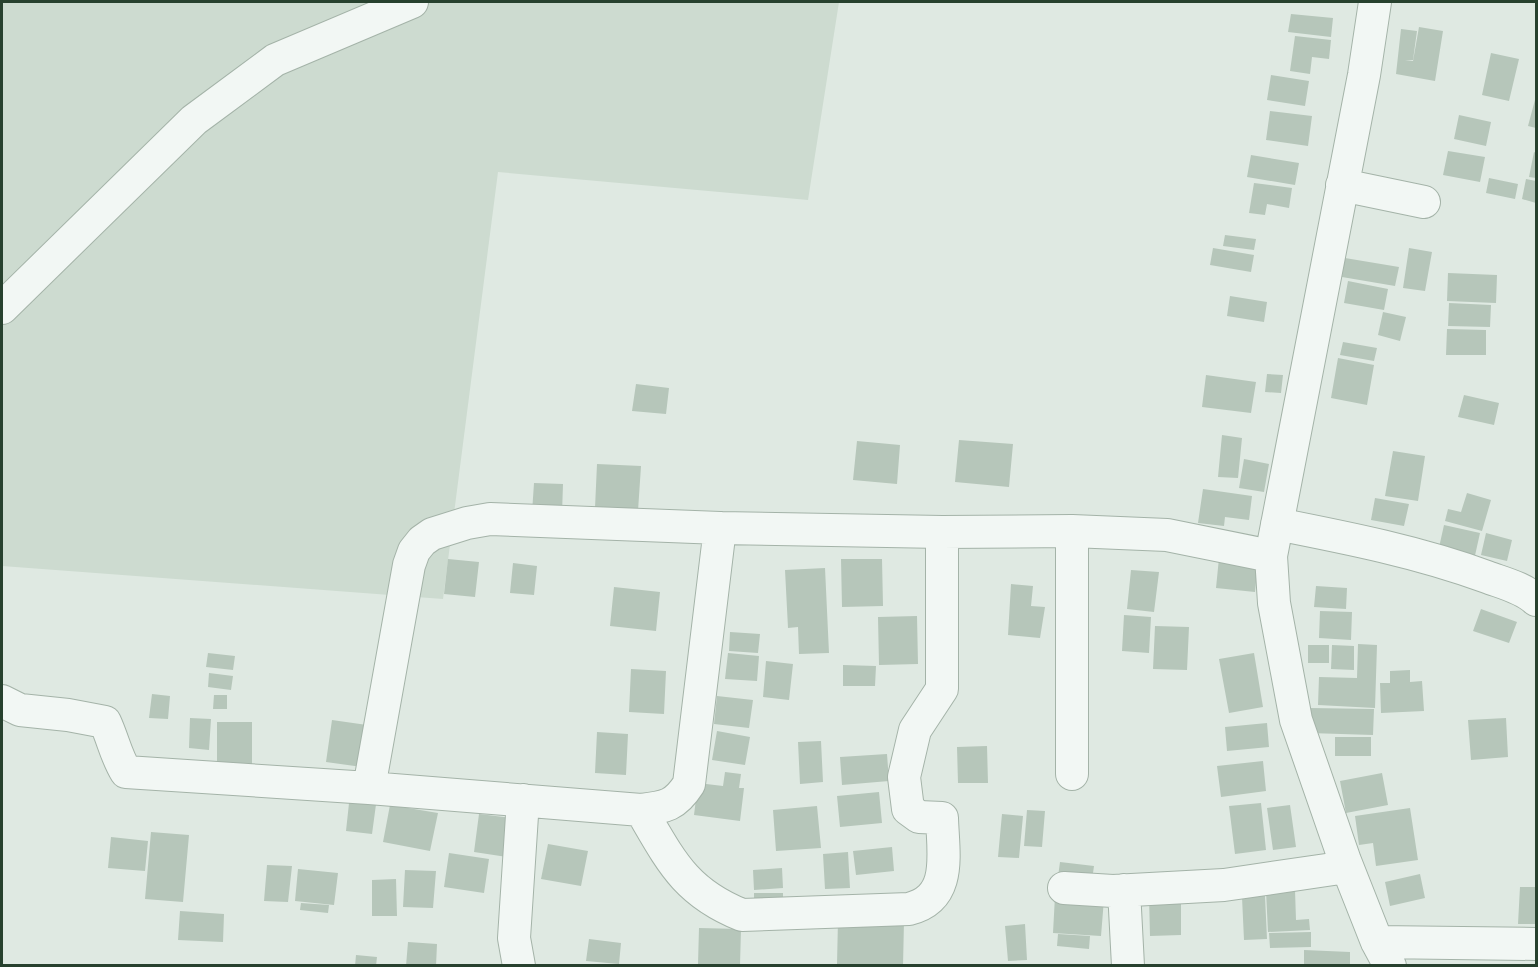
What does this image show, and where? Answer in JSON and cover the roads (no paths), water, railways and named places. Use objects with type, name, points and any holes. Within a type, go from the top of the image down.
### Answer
[{"type":"street","points":[[2,308],[203,113],[275,60],[412,2]]},
{"type":"street","points":[[1375,2],[1364,75],[1271,556],[1274,603],[1296,720],[1347,867],[1384,954],[1536,944]]},
{"type":"street","points":[[1342,185],[1424,202]]},
{"type":"street","points":[[369,788],[409,564],[414,551],[422,541],[444,529],[490,519],[720,528],[942,532],[1072,531],[1167,535],[1271,556]]},
{"type":"street","points":[[1278,524],[1347,537],[1456,566],[1513,586],[1536,600]]},
{"type":"street","points":[[2,701],[20,710],[105,722],[113,739],[118,759],[126,772],[369,788],[641,810],[664,807],[681,797],[689,784],[720,528]]},
{"type":"street","points":[[1072,531],[1072,774]]},
{"type":"street","points":[[641,810],[682,875],[697,890],[718,905],[742,915],[909,909],[922,906],[932,898],[941,885],[942,818],[919,817],[908,809],[904,777],[915,730],[942,689],[942,532]]},
{"type":"street","points":[[519,966],[514,938],[523,800]]},
{"type":"street","points":[[1065,888],[1124,890],[1224,885],[1347,867]]},
{"type":"street","points":[[1124,890],[1128,966]]}]
